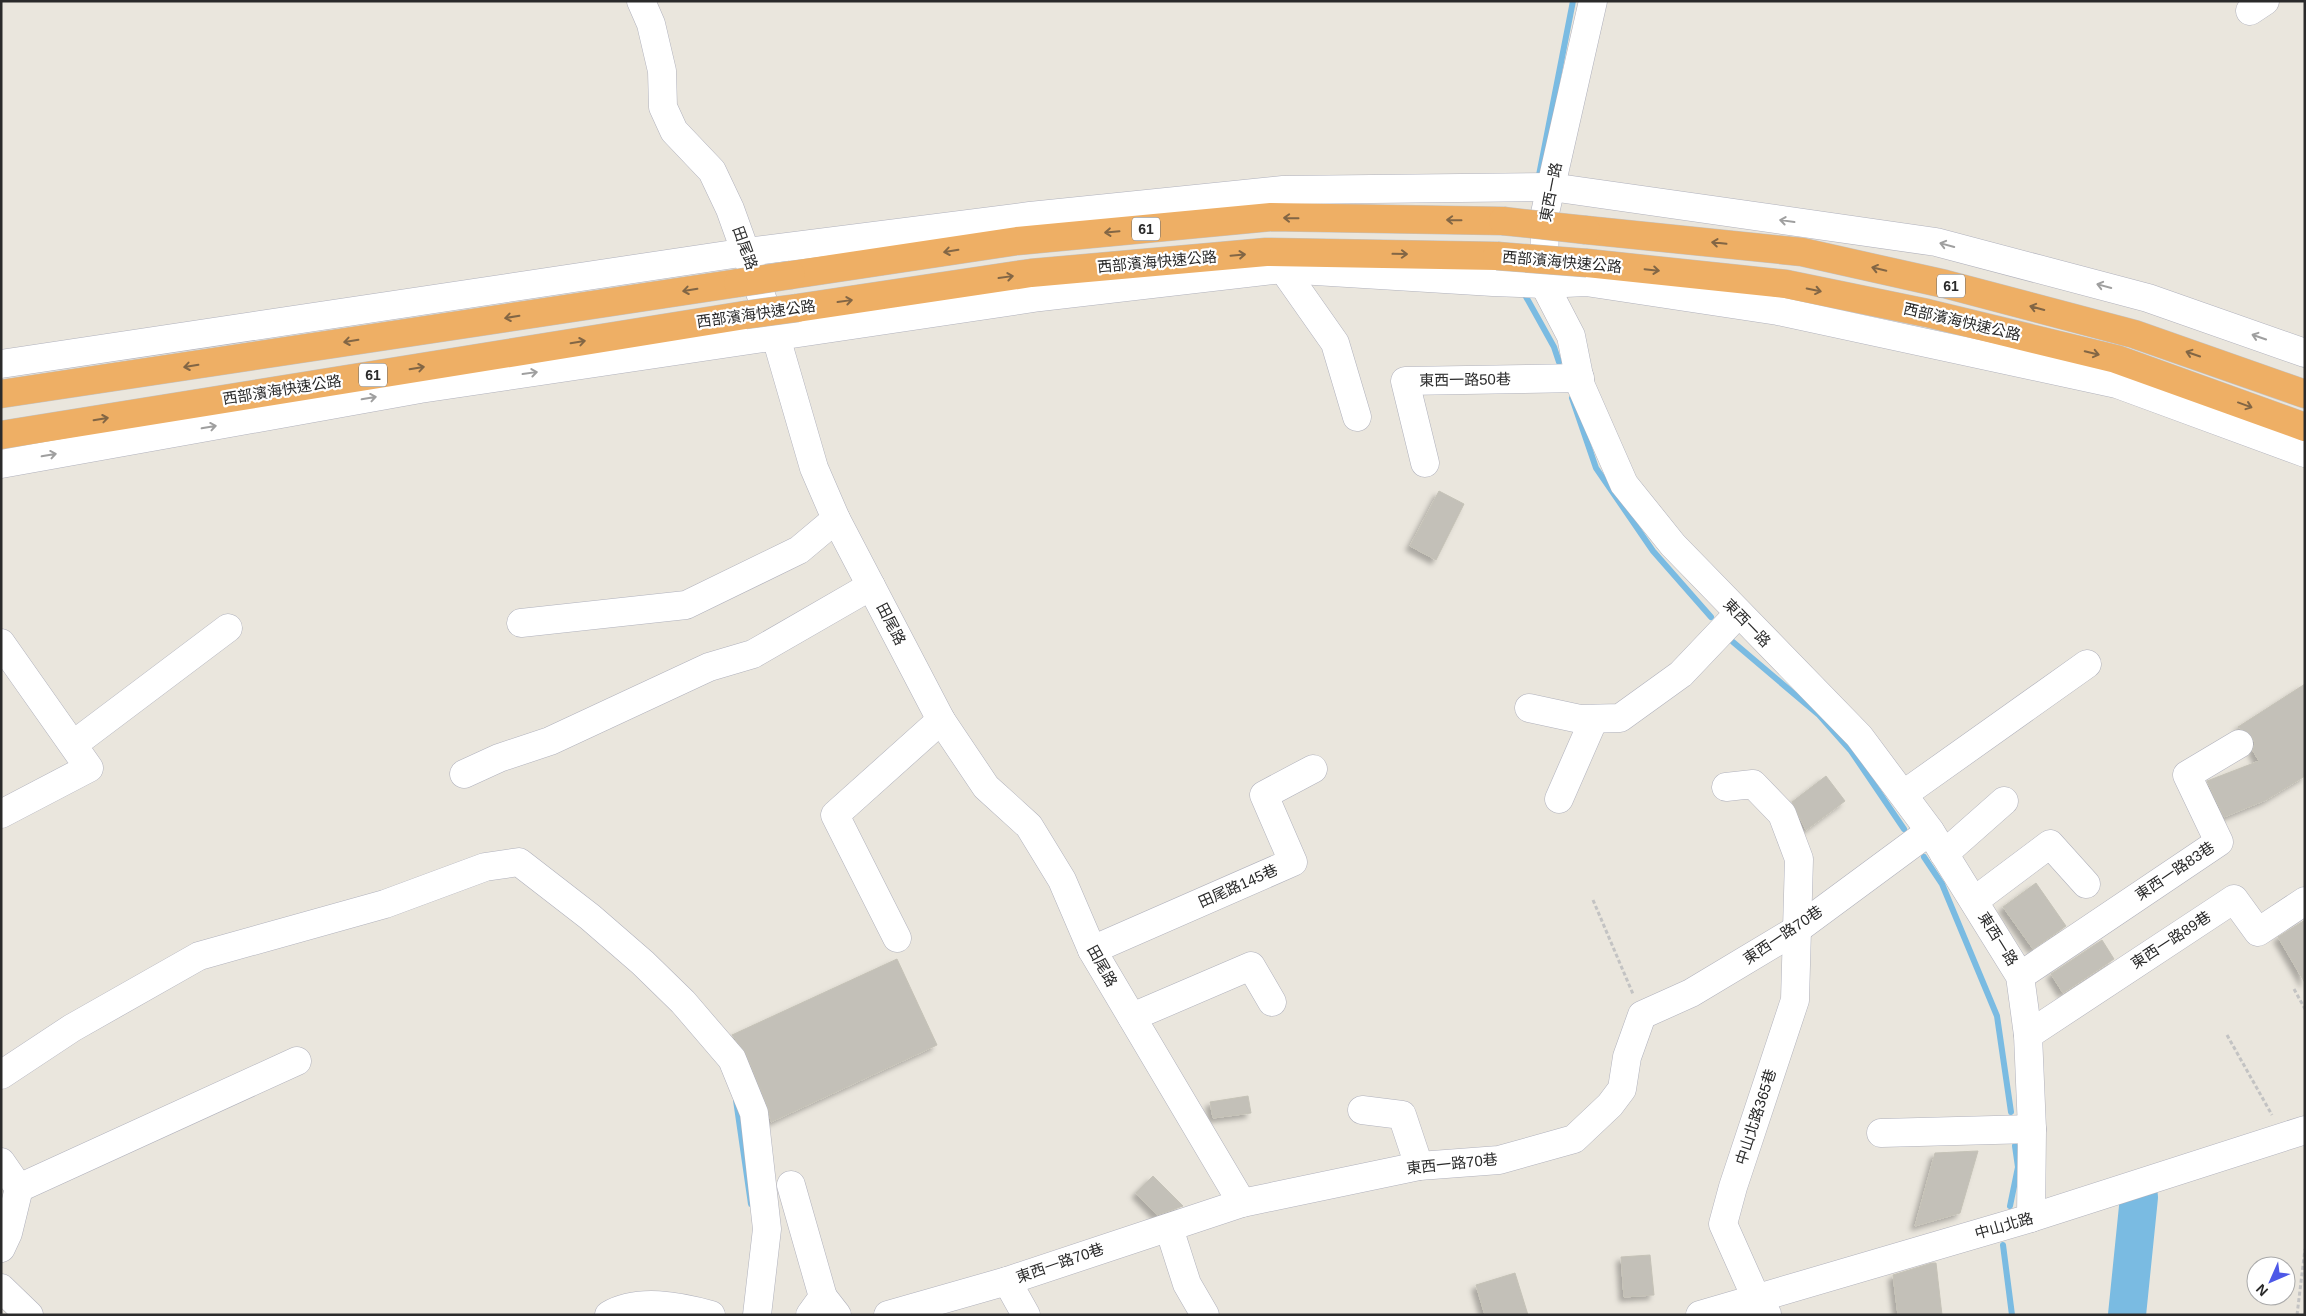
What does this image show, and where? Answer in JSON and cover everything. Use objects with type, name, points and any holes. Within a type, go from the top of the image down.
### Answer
[{"type":"highway","name":"西部濱海快速公路","points":[[1,394],[1017,241],[1271,217],[1503,221],[1802,252],[1897,273],[2134,334],[2305,394]]},
{"type":"highway","name":"西部濱海快速公路","points":[[1,435],[745,315],[1031,273],[1266,252],[1498,256],[1587,263],[1786,284],[1927,313],[2116,359],[2305,427]]},
{"type":"street","name":"田尾路","points":[[641,1],[651,24],[662,71],[663,107],[674,132],[712,171],[747,252],[776,337],[814,468],[836,518],[941,720],[986,787],[1029,826],[1062,880],[1092,950],[1242,1203]]},
{"type":"street","name":"東西一路","points":[[1593,1],[1544,213],[1544,284],[1571,336],[1582,386],[1624,484],[1673,545],[1738,614],[1859,736],[1930,831],[2020,976],[2028,1035],[2032,1129],[2032,1218]]},
{"type":"street","points":[[1,364],[747,252],[1030,216],[1284,190],[1551,187],[1936,242],[2148,298],[2305,353]]},
{"type":"street","points":[[1283,270],[1335,343],[1357,418]]},
{"type":"street","points":[[1,464],[420,389],[1040,296],[1283,270],[1544,284],[1586,282],[1778,311],[2117,384],[2305,453]]},
{"type":"street","name":"東西一路50巷","points":[[1426,463],[1405,381],[1580,378]]},
{"type":"street","points":[[521,623],[686,605],[799,550],[836,518]]},
{"type":"street","points":[[464,774],[499,758],[550,741],[709,667],[754,654],[872,586]]},
{"type":"street","points":[[1529,708],[1580,719],[1620,718],[1681,674],[1738,614]]},
{"type":"street","points":[[74,744],[228,628]]},
{"type":"street","points":[[1,643],[74,744],[89,768],[1,814]]},
{"type":"street","points":[[1904,794],[2087,664]]},
{"type":"street","points":[[1559,799],[1594,719]]},
{"type":"street","points":[[897,938],[835,815],[941,720]]},
{"type":"street","name":"東西一路83巷","points":[[2020,976],[2219,842],[2187,775],[2239,744]]},
{"type":"street","name":"田尾路145巷","points":[[1092,950],[1293,862],[1264,795],[1313,769]]},
{"type":"street","name":"中山北路365巷","points":[[1726,787],[1753,784],[1782,814],[1799,859],[1795,1000],[1736,1178],[1723,1224],[1762,1306]]},
{"type":"street","points":[[1944,854],[2004,801]]},
{"type":"street","name":"東西一路70巷","points":[[888,1315],[1007,1281],[1242,1203],[1419,1166],[1500,1160],[1574,1139],[1610,1106],[1622,1089],[1627,1057],[1642,1015],[1691,993],[1796,930],[1930,831]]},
{"type":"street","points":[[1974,901],[2050,844],[2086,884]]},
{"type":"street","points":[[1,1076],[72,1028],[199,956],[385,904],[485,866],[519,862],[590,917],[643,963],[683,1002],[732,1058],[754,1113],[767,1229],[757,1315]]},
{"type":"street","name":"東西一路89巷","points":[[2028,1035],[2234,899],[2258,932],[2305,901]]},
{"type":"street","points":[[1132,1017],[1251,966],[1272,1002]]},
{"type":"street","points":[[19,1188],[297,1061]]},
{"type":"street","points":[[1362,1110],[1402,1115],[1419,1166]]},
{"type":"street","points":[[1881,1132],[2032,1129]]},
{"type":"street","name":"中山北路","points":[[1700,1315],[1762,1306],[2294,1133]]},
{"type":"street","points":[[1,1162],[19,1188],[8,1233],[1,1248]]},
{"type":"street","points":[[790,1185],[824,1309]]},
{"type":"street","points":[[1169,1228],[1187,1284],[1205,1315]]},
{"type":"street","points":[[1007,1281],[1026,1315]]},
{"type":"street","points":[[1,1288],[29,1315]]},
{"type":"street","points":[[609,1315],[622,1307],[653,1305],[688,1309],[710,1315]]},
{"type":"path","points":[[1593,900],[1642,1015]]},
{"type":"path","points":[[2294,989],[2305,1009]]},
{"type":"path","points":[[2227,1035],[2294,1133]]},
{"type":"path","points":[[2297,1315],[2305,1249]]},
{"type":"building","points":[[1439,491],[1464,504],[1436,560],[1410,546]]},
{"type":"building","points":[[2305,684],[2305,776],[2266,800],[2224,817],[2207,781],[2259,761],[2253,751],[2255,743],[2252,736],[2238,727]]},
{"type":"building","points":[[1826,776],[1845,801],[1806,830],[1792,802]]},
{"type":"building","points":[[2036,883],[2066,926],[2033,949],[2003,907]]},
{"type":"building","points":[[2305,920],[2305,983],[2278,937]]},
{"type":"building","points":[[2102,940],[2114,959],[2063,993],[2051,974]]},
{"type":"building","points":[[897,959],[937,1045],[771,1122],[768,1107],[746,1053],[732,1035]]},
{"type":"building","points":[[1248,1096],[1251,1113],[1213,1118],[1210,1102]]},
{"type":"building","points":[[1978,1151],[1960,1213],[1915,1226],[1935,1153]]},
{"type":"building","points":[[1153,1176],[1183,1206],[1157,1215],[1136,1193]]},
{"type":"building","points":[[1650,1255],[1654,1295],[1624,1297],[1621,1257]]},
{"type":"building","points":[[1936,1263],[1942,1315],[1898,1315],[1893,1275]]},
{"type":"building","points":[[1515,1273],[1528,1315],[1485,1315],[1476,1285]]},
{"type":"waterway","points":[[1539,175],[1573,1]]},
{"type":"waterway","points":[[1525,295],[1554,347],[1559,362]]},
{"type":"waterway","points":[[1572,398],[1596,468],[1653,551],[1711,617]]},
{"type":"waterway","points":[[1733,642],[1819,715],[1851,751],[1904,829]]},
{"type":"waterway","points":[[1924,857],[1942,884],[1997,1016],[2011,1112]]},
{"type":"waterway","points":[[736,1100],[751,1204]]},
{"type":"waterway","points":[[2010,1206],[2018,1167],[2015,1146]]},
{"type":"waterway","points":[[2127,1315],[2139,1197]]},
{"type":"waterway","points":[[2003,1245],[2012,1315]]}]
